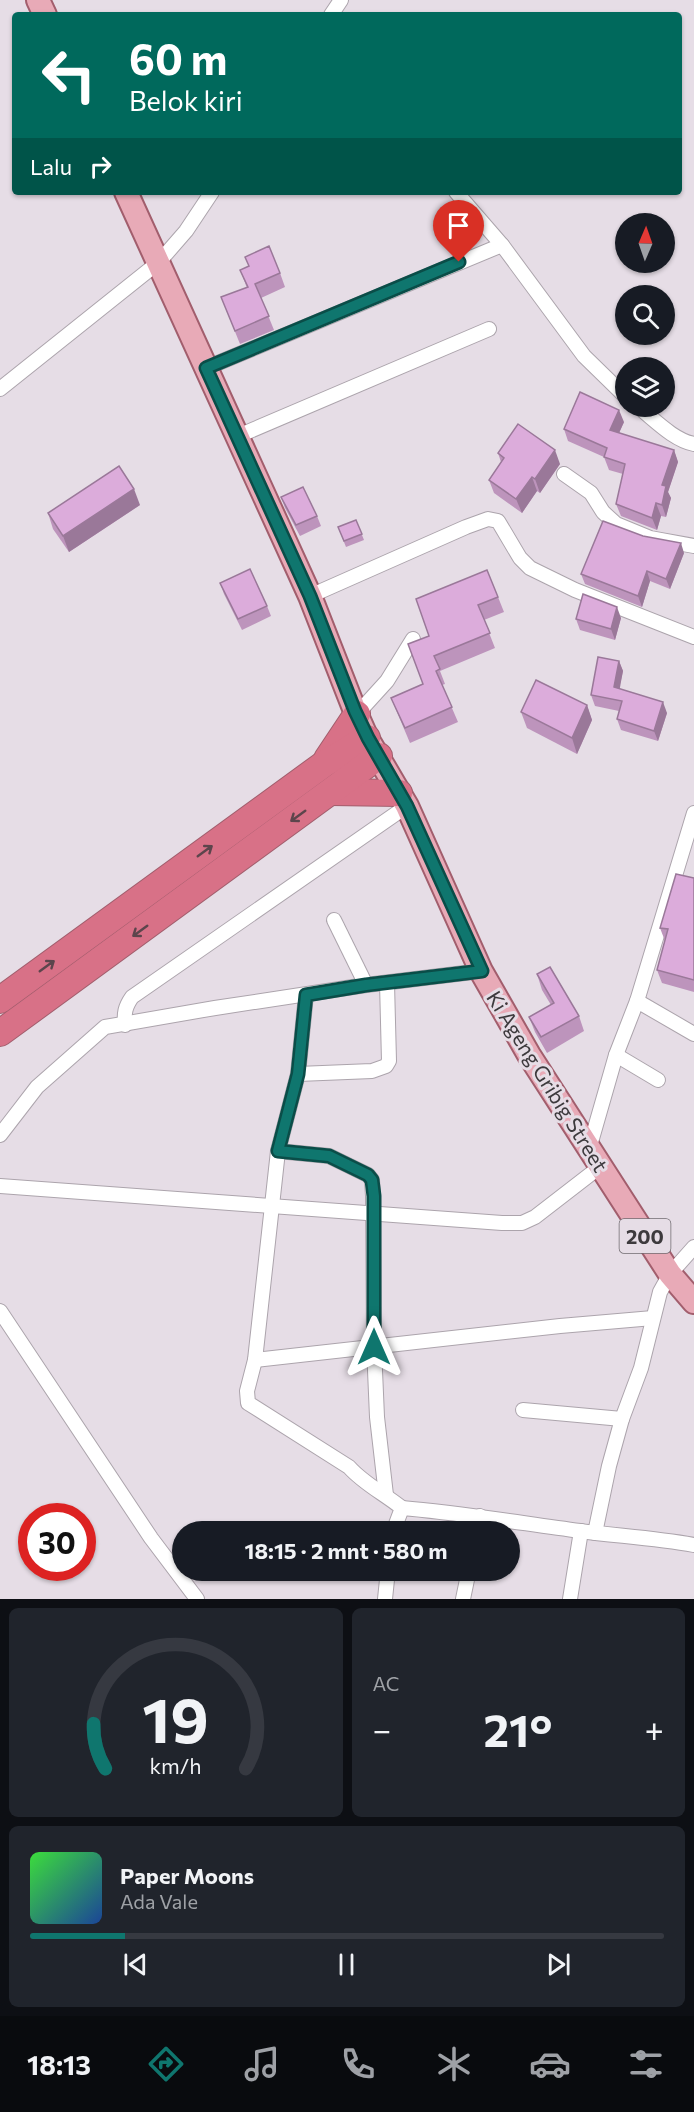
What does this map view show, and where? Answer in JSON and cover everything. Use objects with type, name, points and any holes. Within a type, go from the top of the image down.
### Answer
[{"type":"highway","points":[[324,764],[357,714]]},
{"type":"highway","points":[[0,1000],[324,764],[373,747]]},
{"type":"highway","points":[[0,1033],[331,792],[373,747]]},
{"type":"highway","points":[[331,792],[403,800]]},
{"type":"main road","name":"Ki Ageng Gribig Street","points":[[127,195],[310,596],[357,714],[403,800],[482,971],[529,1055],[670,1274],[694,1302]]},
{"type":"street","points":[[0,389],[159,262],[186,231],[210,195]]},
{"type":"street","points":[[459,195],[502,245],[584,356],[615,387]]},
{"type":"street","points":[[206,368],[502,245]]},
{"type":"street","points":[[238,436],[489,329]]},
{"type":"street","points":[[651,417],[669,431],[694,444]]},
{"type":"street","points":[[564,474],[591,493],[603,512],[616,524],[650,538],[694,546]]},
{"type":"street","points":[[310,596],[466,527],[491,519],[501,525],[520,558],[530,568],[575,590],[694,637]]},
{"type":"street","points":[[357,714],[387,681],[413,639]]},
{"type":"street","points":[[125,1025],[124,1012],[132,997],[403,800]]},
{"type":"street","points":[[0,1186],[502,1223],[522,1223],[535,1217],[595,1157],[616,1055],[638,1000],[693,817]]},
{"type":"street","points":[[334,920],[366,985]]},
{"type":"street","points":[[0,1135],[38,1087],[89,1042],[96,1033],[105,1028],[215,1008],[366,985],[482,971]]},
{"type":"street","points":[[298,1074],[372,1071],[387,1066],[389,1060],[387,983]]},
{"type":"street","points":[[306,995],[298,1074],[278,1151],[255,1360],[247,1391],[248,1403],[349,1467],[357,1476],[402,1508],[480,1516],[588,1532],[650,1537],[694,1545]]},
{"type":"street","points":[[638,1000],[694,1034]]},
{"type":"street","points":[[616,1055],[658,1080]]},
{"type":"street","points":[[278,1151],[329,1156],[368,1175],[372,1180],[377,1417],[386,1495]]},
{"type":"street","points":[[570,1599],[622,1419],[641,1368],[660,1292],[670,1274],[694,1247]]},
{"type":"street","points":[[0,1311],[151,1538],[197,1599]]},
{"type":"street","points":[[255,1360],[653,1318]]},
{"type":"street","points":[[523,1410],[622,1419]]},
{"type":"street","points":[[397,1521],[402,1508]]},
{"type":"street","points":[[479,1521],[480,1516]]},
{"type":"street","points":[[386,1599],[387,1581]]},
{"type":"street","points":[[463,1599],[467,1581]]},
{"type":"building","points":[[269,246],[280,273],[255,284],[269,316],[235,331],[221,297],[248,287],[240,270],[249,266],[245,257]]},
{"type":"building","points":[[580,392],[615,408],[616,417],[610,430],[674,450],[662,485],[666,486],[662,505],[656,503],[652,518],[616,504],[625,464],[604,457],[607,448],[564,429]]},
{"type":"building","points":[[518,424],[555,450],[535,479],[532,477],[516,499],[489,480],[504,458],[498,453]]},
{"type":"building","points":[[119,466],[134,489],[63,536],[48,513]]},
{"type":"building","points":[[303,487],[317,516],[296,525],[281,497]]},
{"type":"building","points":[[356,520],[362,534],[344,541],[338,527]]},
{"type":"building","points":[[603,521],[643,536],[681,543],[666,579],[647,571],[638,596],[581,574]]},
{"type":"building","points":[[250,569],[267,606],[238,619],[220,583]]},
{"type":"building","points":[[487,570],[498,597],[478,605],[490,633],[434,656],[440,669],[436,671],[452,707],[405,728],[391,698],[423,684],[408,644],[429,636],[416,599]]},
{"type":"building","points":[[583,594],[617,607],[611,629],[576,619]]},
{"type":"building","points":[[598,657],[619,661],[614,687],[663,702],[654,731],[617,719],[622,701],[591,695]]},
{"type":"building","points":[[536,680],[587,705],[572,738],[521,712]]},
{"type":"building","points":[[676,874],[694,878],[694,980],[657,970],[668,929],[660,928]]},
{"type":"building","points":[[550,967],[579,1016],[541,1037],[529,1017],[554,1003],[537,974]]},
{"type":"route","points":[[374,1347],[374,1196],[372,1180],[368,1175],[329,1156],[278,1151],[298,1074],[306,995],[366,985],[482,971],[407,806],[355,711],[310,596],[206,368],[459,262]]}]
